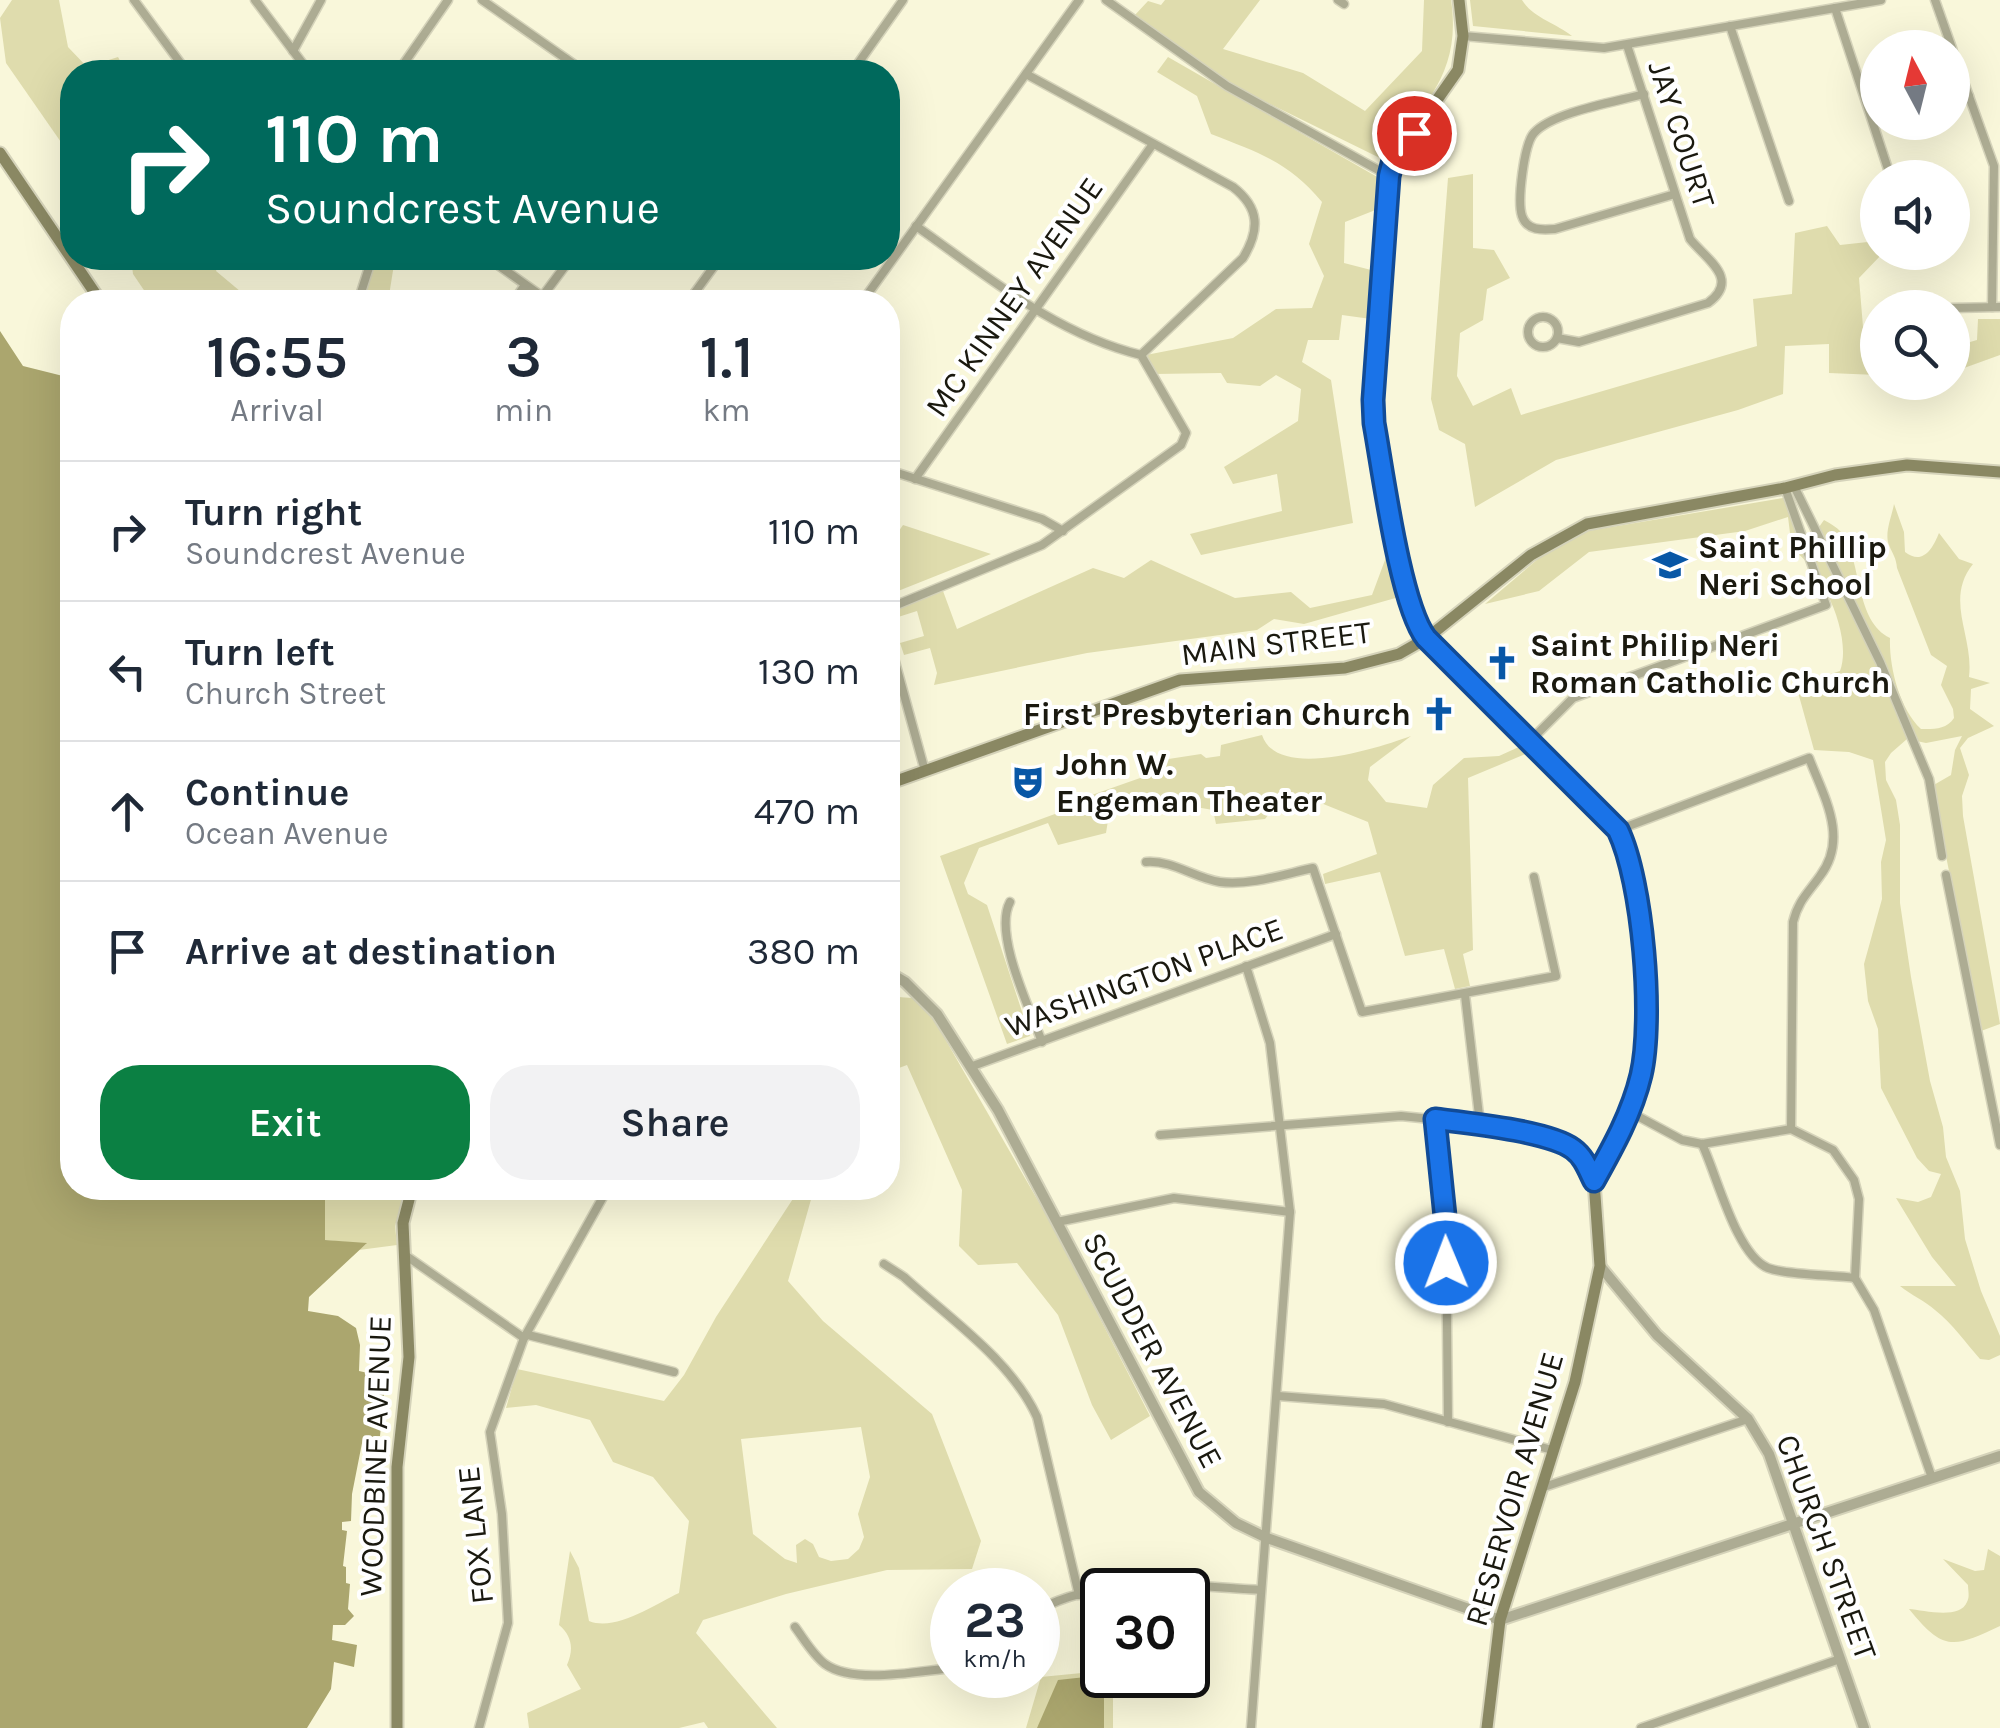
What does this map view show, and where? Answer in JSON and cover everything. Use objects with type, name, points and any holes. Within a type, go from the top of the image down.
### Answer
[{"type":"main road","points":[[1459,0],[1463,36],[1458,70],[1392,164],[1389,176],[1374,423],[1407,592],[1420,631],[1618,830],[1629,854],[1640,905],[1646,1018],[1642,1072],[1630,1112],[1594,1181],[1600,1266]]},
{"type":"main road","points":[[0,152],[60,240]]},
{"type":"main road","name":"MAIN STREET","points":[[900,780],[1180,680],[1345,668],[1399,654],[1426,638],[1507,572],[1578,528],[1835,475],[1911,464],[2000,472]]},
{"type":"main road","name":"WOODBINE AVENUE","points":[[397,1728],[394,1717],[398,1467],[409,1357],[403,1223],[409,1200]]},
{"type":"main road","name":"RESERVOIR AVENUE","points":[[1487,1728],[1500,1620],[1576,1382],[1600,1266]]},
{"type":"street","points":[[134,0],[179,60]]},
{"type":"street","points":[[255,0],[299,60]]},
{"type":"street","points":[[293,52],[321,0]]},
{"type":"street","points":[[406,60],[448,0]]},
{"type":"street","points":[[482,0],[566,59]]},
{"type":"street","points":[[860,60],[903,0]]},
{"type":"street","points":[[900,249],[1079,0]]},
{"type":"street","points":[[1106,0],[1227,86],[1389,176]]},
{"type":"street","points":[[1463,36],[1574,47],[1627,45],[1881,0]]},
{"type":"street","points":[[1935,0],[1946,30]]},
{"type":"street","points":[[1835,8],[1860,79]]},
{"type":"street","points":[[1730,26],[1789,201]]},
{"type":"street","name":"JAY COURT","points":[[1557,338],[1580,342],[1708,303],[1718,296],[1722,284],[1713,258],[1690,239],[1627,45]]},
{"type":"street","points":[[1026,74],[1244,196],[1252,207],[1257,222],[1243,258],[1141,356]]},
{"type":"street","points":[[1644,94],[1546,123],[1531,136],[1524,152],[1522,216],[1529,226],[1539,230],[1555,228],[1675,194]]},
{"type":"street","points":[[1970,99],[1994,166],[1996,307],[1970,308]]},
{"type":"street","name":"MC KINNEY AVENUE","points":[[916,479],[1153,144]]},
{"type":"street","points":[[900,603],[1042,546],[1182,445],[1186,433],[1141,356],[1096,341],[1034,310],[916,226]]},
{"type":"street","points":[[504,270],[532,290]]},
{"type":"street","points":[[521,290],[525,285]]},
{"type":"street","points":[[900,474],[1042,519],[1063,531]]},
{"type":"street","points":[[1530,740],[1573,698],[1826,605],[1789,487]]},
{"type":"street","points":[[1789,487],[1880,662],[1929,779],[1942,856]]},
{"type":"street","points":[[900,680],[925,771]]},
{"type":"street","points":[[1618,830],[1809,758],[1832,820],[1835,840],[1831,860],[1802,896],[1793,922],[1791,1129]]},
{"type":"street","points":[[1146,862],[1165,862],[1207,880],[1226,883],[1314,868],[1362,1012],[1556,976],[1534,877]]},
{"type":"street","points":[[1946,875],[2000,1145]]},
{"type":"street","points":[[1010,902],[1005,918],[1013,962],[1042,1042]]},
{"type":"street","name":"WASHINGTON PLACE","points":[[970,1067],[1336,934]]},
{"type":"street","points":[[1246,966],[1267,1028],[1290,1212],[1251,1728]]},
{"type":"street","name":"SCUDDER AVENUE","points":[[900,979],[937,1014],[998,1110],[1199,1492],[1236,1524],[1267,1538],[1500,1620]]},
{"type":"street","points":[[1465,995],[1480,1124]]},
{"type":"street","points":[[1630,1112],[1682,1140],[1702,1144],[1791,1129],[1833,1150],[1854,1180],[1858,1200],[1855,1278],[1874,1310],[1932,1478]]},
{"type":"street","points":[[1160,1135],[1401,1116],[1435,1119],[1480,1124],[1560,1142],[1584,1160],[1594,1181]]},
{"type":"street","points":[[1435,1119],[1446,1226],[1448,1422]]},
{"type":"street","points":[[1702,1144],[1752,1257],[1766,1267],[1784,1271],[1855,1278]]},
{"type":"street","points":[[1057,1222],[1174,1198],[1290,1212]]},
{"type":"street","name":"FOX LANE","points":[[479,1728],[508,1623],[502,1514],[490,1432],[526,1336],[601,1200]]},
{"type":"street","points":[[405,1255],[526,1336],[674,1372]]},
{"type":"street","points":[[884,1264],[904,1277],[1010,1374],[1027,1396],[1037,1417],[1079,1594]]},
{"type":"street","name":"CHURCH STREET","points":[[1600,1266],[1656,1335],[1748,1419],[1769,1454],[1864,1728]]},
{"type":"street","points":[[1278,1396],[1384,1404],[1552,1450]]},
{"type":"street","points":[[1540,1488],[1748,1419]]},
{"type":"street","points":[[1500,1620],[2000,1456]]},
{"type":"street","points":[[1060,1601],[1110,1587],[1150,1584],[1261,1590]]},
{"type":"street","points":[[794,1627],[826,1664],[843,1672],[860,1676],[930,1670]]},
{"type":"street","points":[[1643,1728],[1840,1660]]},
{"type":"shaded area","points":[[12,0],[59,0],[68,47],[80,60],[60,60],[60,141],[6,63],[0,18]]},
{"type":"shaded area","points":[[1165,0],[1260,0],[1223,49],[1303,73],[1365,111],[1422,51],[1424,0],[1451,0],[1451,48],[1437,86],[1384,160],[1227,83],[1134,16],[1148,1],[1161,5]]},
{"type":"shaded area","points":[[1470,0],[1522,0],[1532,11],[1572,36],[1473,26]]},
{"type":"shaded area","points":[[1168,57],[1379,178],[1378,209],[1345,222],[1344,263],[1375,271],[1371,319],[1342,315],[1339,340],[1308,340],[1302,362],[1331,380],[1353,523],[1201,555],[1190,534],[1282,511],[1277,474],[1233,484],[1224,467],[1298,421],[1301,389],[1276,375],[1260,386],[1227,383],[1221,373],[1155,374],[1146,355],[1233,338],[1276,309],[1312,308],[1324,276],[1309,244],[1322,202],[1285,168],[1211,134],[1197,96],[1157,72]]},
{"type":"shaded area","points":[[1473,174],[1473,248],[1494,250],[1510,278],[1487,289],[1483,320],[1460,333],[1457,376],[1473,406],[1511,388],[1521,415],[1757,346],[1753,299],[1792,294],[1795,233],[1827,226],[1840,245],[1860,243],[1860,270],[1867,270],[1859,278],[1860,374],[1829,373],[1829,344],[1785,346],[1783,394],[1556,460],[1475,507],[1465,444],[1439,430],[1431,399],[1448,178]]},
{"type":"shaded area","points":[[132,270],[216,270],[239,290],[144,290]]},
{"type":"shaded area","points":[[373,270],[393,270],[390,290],[367,290]]},
{"type":"shaded area","points":[[1978,319],[2000,319],[2000,355],[1970,366],[1970,342],[1977,340]]},
{"type":"shaded area","points":[[0,331],[23,366],[60,375],[60,1200],[325,1200],[325,1240],[367,1243],[309,1297],[308,1311],[338,1316],[356,1328],[359,1371],[368,1373],[366,1391],[384,1394],[380,1436],[363,1438],[351,1521],[342,1522],[342,1530],[347,1531],[343,1566],[346,1583],[350,1584],[348,1609],[354,1616],[345,1625],[333,1625],[332,1640],[357,1645],[354,1667],[334,1662],[331,1689],[307,1728],[0,1728]]},
{"type":"shaded area","points":[[1783,498],[1797,532],[1810,549],[1812,537],[1824,520],[1843,535],[1871,619],[1890,638],[1891,661],[1901,698],[1921,729],[1947,725],[1954,718],[1953,709],[1941,685],[1947,666],[1931,655],[1889,545],[1894,504],[1904,532],[1905,552],[1922,556],[1939,533],[1959,559],[1973,564],[1965,578],[1960,605],[1969,677],[1990,683],[1971,689],[1970,709],[1994,726],[1968,738],[1960,748],[1969,775],[1962,796],[1963,816],[2000,1024],[1981,1031],[1932,786],[1951,775],[1962,736],[1926,743],[1907,739],[1885,762],[1886,780],[1896,800],[1900,825],[1900,903],[1930,1081],[1943,1127],[1946,1157],[1960,1191],[1965,1239],[2000,1336],[2000,1355],[1989,1360],[1980,1359],[1941,1315],[1900,1286],[1956,1286],[1932,1257],[1896,1198],[1918,1202],[1931,1197],[1941,1174],[1929,1171],[1917,1158],[1881,1088],[1878,1029],[1868,1001],[1864,964],[1882,899],[1881,862],[1886,840],[1873,760],[1849,752],[1814,750],[1796,685],[1840,671],[1842,640],[1824,587],[1792,549],[1788,517],[1745,531],[1589,552],[1539,591],[1485,604],[1545,553],[1588,531]]},
{"type":"shaded area","points":[[903,525],[991,554],[900,590]]},
{"type":"shaded area","points":[[1388,552],[1399,597],[1304,624],[1274,619],[1257,630],[1087,653],[934,685],[937,673],[930,648],[904,655],[900,643],[924,636],[917,611],[900,616],[900,607],[943,591],[957,629],[1093,568],[1124,578],[1151,560],[1235,598],[1291,592],[1310,608],[1372,595]]},
{"type":"shaded area","points":[[1262,735],[1271,749],[1307,759],[1353,753],[1411,736],[1370,767],[1368,780],[1386,802],[1427,808],[1433,785],[1464,758],[1499,756],[1521,746],[1528,753],[1468,778],[1473,950],[1463,954],[1470,986],[1455,989],[1444,949],[1405,956],[1380,872],[1325,884],[1323,874],[1377,854],[1368,822],[1306,797],[1277,804],[1265,819],[1216,824],[1213,810],[1150,799],[1110,808],[1106,833],[1058,845],[1048,823],[979,848],[964,883],[968,894],[987,905],[1030,1036],[1007,1044],[940,856],[1160,771],[1162,760],[1201,754],[1206,758],[1220,756],[1221,745]]},
{"type":"shaded area","points":[[900,997],[912,998],[933,1018],[1052,1225],[1150,1416],[1111,1440],[1092,1405],[1058,1315],[1017,1263],[978,1265],[959,1246],[962,1190],[907,1065],[900,1068]]},
{"type":"shaded area","points":[[325,1200],[402,1200],[395,1226],[397,1245],[359,1250],[366,1244],[325,1240]]},
{"type":"shaded area","points":[[792,1200],[811,1200],[788,1281],[823,1321],[932,1414],[981,1541],[972,1568],[887,1570],[786,1594],[703,1620],[696,1633],[777,1728],[708,1728],[704,1722],[679,1728],[529,1728],[527,1713],[581,1689],[567,1665],[570,1643],[559,1625],[570,1551],[579,1568],[589,1621],[623,1620],[679,1593],[689,1521],[653,1477],[613,1462],[590,1420],[536,1405],[506,1408],[517,1369],[664,1401]],"holes":[[[861,1427],[870,1477],[858,1514],[864,1537],[859,1549],[848,1559],[831,1561],[819,1557],[813,1544],[805,1539],[796,1545],[797,1563],[785,1559],[753,1534],[741,1439]]]},
{"type":"shaded area","points":[[1988,1549],[2000,1556],[2000,1626],[1960,1642],[1941,1639],[1909,1609],[1949,1612],[1963,1608],[1968,1585],[1943,1559],[1975,1571],[1984,1570]]},
{"type":"shaded area","points":[[1080,1673],[1080,1698],[1113,1698],[1113,1728],[1026,1728],[1035,1698],[1060,1698],[1060,1675]]},
{"type":"shaded area","points":[[1080,1678],[1080,1698],[1104,1698],[1104,1728],[1037,1728],[1050,1698],[1060,1698],[1060,1680]]},
{"type":"place","name":"Saint Phillip Neri School","points":[[1670,565]]},
{"type":"place","name":"Saint Philip Neri Roman Catholic Church","points":[[1502,663]]},
{"type":"place","name":"First Presbyterian Church","points":[[1439,714]]},
{"type":"place","name":"John W. Engeman Theater","points":[[1028,782]]},
{"type":"route","points":[[1414,133],[1392,164],[1389,176],[1373,400],[1374,423],[1407,592],[1426,638],[1618,830],[1629,854],[1640,905],[1646,1036],[1642,1072],[1630,1112],[1594,1181],[1584,1160],[1560,1142],[1480,1124],[1435,1119],[1446,1263]]}]
